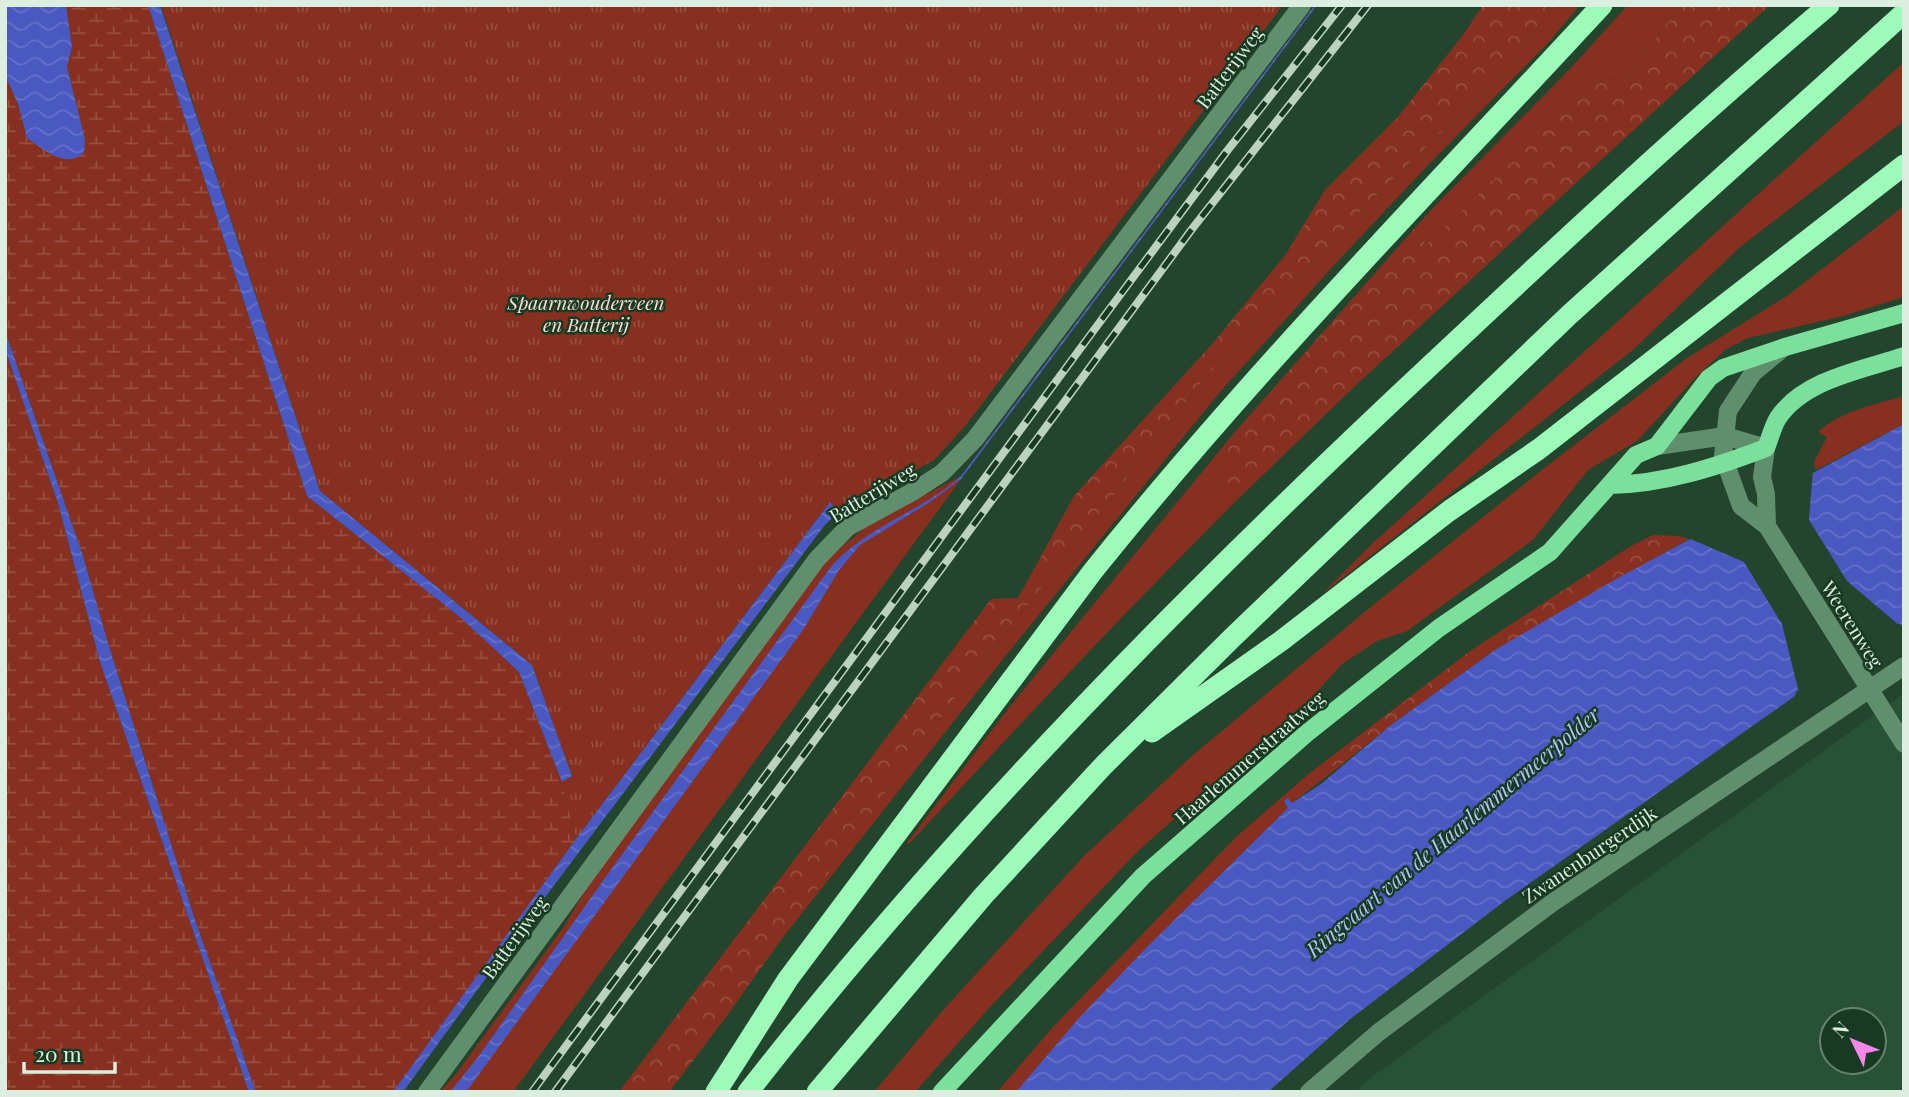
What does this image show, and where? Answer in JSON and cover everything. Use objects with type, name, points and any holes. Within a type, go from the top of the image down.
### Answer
[{"type":"highway","points":[[716,1092],[788,979],[1141,510],[1394,226],[1602,5]]},
{"type":"highway","points":[[748,1092],[957,841],[1156,629],[1365,426],[1517,284],[1736,83],[1829,5]]},
{"type":"highway","points":[[817,1092],[984,895],[1104,765],[1233,637],[1569,315],[1904,13]]},
{"type":"highway","points":[[1104,765],[1281,641],[1449,511],[1539,449],[1904,164]]},
{"type":"main road","name":"Haarlemmerstraatweg","points":[[942,1092],[1143,876],[1307,733],[1367,685],[1439,628],[1550,552],[1636,455],[1657,446],[1709,378],[1723,368],[1785,346],[1904,313]]},
{"type":"main road","points":[[1610,485],[1640,485],[1725,464],[1766,448],[1778,418],[1801,396],[1824,382],[1904,356]]},
{"type":"street","name":"Batterijweg","points":[[427,1092],[817,558],[848,527],[942,473],[975,439],[1302,5]]},
{"type":"street","name":"Weerenweg","points":[[1785,346],[1753,373],[1728,411],[1723,456],[1725,464],[1741,506],[1767,526],[1904,744]]},
{"type":"street","name":"Haarlemmerstraatweg","points":[[1657,446],[1725,436],[1766,448]]},
{"type":"street","points":[[1766,448],[1762,477],[1766,494],[1767,526]]},
{"type":"street","name":"Zwanenburgerdijk","points":[[1309,1092],[1379,1032],[1552,903],[1904,666]]},
{"type":"shaded area","points":[[1904,693],[1904,1092],[1356,1092],[1366,1081]]},
{"type":"green space","points":[[66,5],[148,5],[307,496],[461,618],[519,672],[562,782],[576,839],[394,1092],[256,1092],[194,917],[83,556],[5,331],[5,75],[18,104],[27,138],[85,139],[67,67],[72,47]]},
{"type":"green space","name":"Spaarnwouderveen en Batterij","points":[[161,5],[1283,5],[966,425],[934,460],[838,512],[829,503],[576,839],[562,782],[572,776],[532,665],[320,491]]},
{"type":"green space","points":[[1483,5],[1555,5],[1514,60],[1356,216],[1202,381],[926,736],[726,1017],[669,1092],[619,1092],[991,599],[1018,598],[1074,496],[1213,343],[1286,254],[1325,190],[1397,118],[1463,35]]},
{"type":"green space","points":[[1555,5],[1580,5],[1548,43],[1336,263],[1220,392],[1003,659],[769,955],[926,736],[1202,381],[1356,216],[1514,60]]},
{"type":"green space","points":[[1628,5],[1681,5],[1626,78],[1422,249],[1429,212],[1569,70]]},
{"type":"green space","points":[[1681,5],[1770,5],[1355,386],[1235,502],[1220,488],[1222,466],[1234,433],[1429,212],[1423,248],[1607,70],[1626,78]]},
{"type":"green space","points":[[1904,62],[1904,121],[1740,247],[1634,349],[1322,594],[1372,544]]},
{"type":"green space","points":[[1904,206],[1904,297],[1843,316],[1748,338],[1726,349],[1695,378],[1637,441],[1588,470],[1533,540],[1407,631],[1377,641],[1342,664],[1305,705],[1137,852],[989,1008],[915,1092],[874,1092],[944,1009],[1084,856],[1193,755],[1367,610],[1687,358],[1787,296]]},
{"type":"green space","points":[[5,349],[58,503],[100,662],[249,1092],[5,1092]]},
{"type":"green space","points":[[1904,396],[1904,424],[1816,470],[1814,462],[1827,437],[1818,432],[1847,414]]},
{"type":"green space","points":[[1234,433],[1222,466],[1220,487],[1235,502],[1070,672],[909,844],[907,843],[1011,705]]},
{"type":"green space","points":[[957,478],[961,479],[513,1092],[440,1092],[563,928],[587,887],[828,558],[868,525]]},
{"type":"green space","points":[[1653,535],[1689,539],[1495,650],[1391,725],[1344,763],[1311,772],[1473,649],[1631,546]]},
{"type":"green space","points":[[1344,763],[1292,803],[1288,798],[1284,801],[1288,808],[1149,947],[1016,1092],[997,1092],[1053,1027],[1236,837],[1311,772]]},
{"type":"water","points":[[5,5],[66,5],[72,47],[67,67],[85,139],[84,153],[77,157],[69,159],[55,156],[27,138],[18,104],[5,75]]},
{"type":"water","points":[[148,5],[160,5],[320,491],[532,665],[572,776],[562,782],[519,672],[461,618],[307,496]]},
{"type":"water","points":[[1315,5],[961,479],[930,502],[860,545],[839,570],[803,630],[466,1092],[450,1092],[478,1057],[830,568],[860,541],[929,500],[961,476]]},
{"type":"water","points":[[5,331],[83,556],[194,917],[256,1092],[249,1092],[100,662],[58,503],[5,349]]},
{"type":"water","name":"Ringvaart van de Haarlemmermeerpolder","points":[[1904,424],[1904,623],[1899,623],[1796,692],[1795,696],[1506,900],[1349,1020],[1268,1092],[1016,1092],[1078,1019],[1146,948],[1288,808],[1284,801],[1288,798],[1292,803],[1321,784],[1391,725],[1495,650],[1616,579]]},
{"type":"water","points":[[830,502],[838,512],[824,526],[531,916],[403,1092],[393,1092],[576,839]]},
{"type":"pier","points":[[1813,468],[1809,520],[1847,581],[1900,626],[1799,693],[1782,624],[1744,562],[1686,537]]},
{"type":"railway","points":[[532,1092],[1227,151],[1342,5]]},
{"type":"railway","points":[[555,1092],[1192,229],[1368,5]]}]
